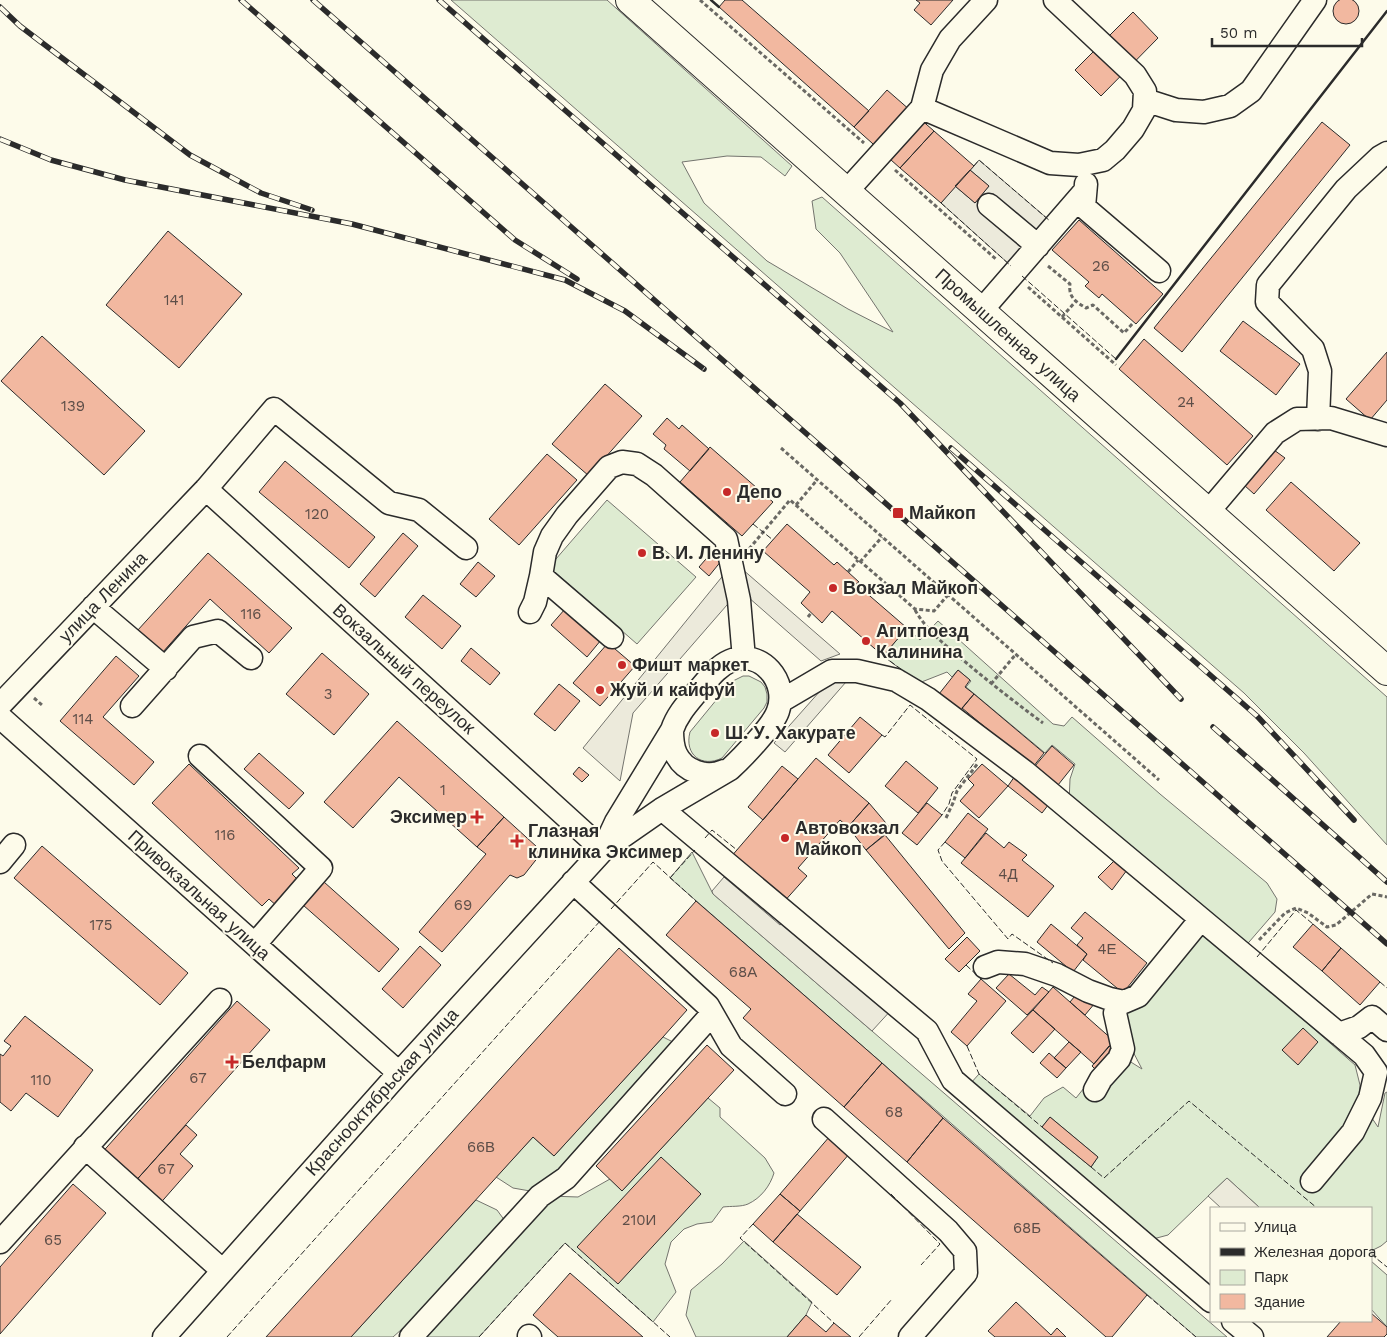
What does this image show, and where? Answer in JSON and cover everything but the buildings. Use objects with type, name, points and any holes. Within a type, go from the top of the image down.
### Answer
[{"type":"main road","name":"Промышленная улица","points":[[630,0],[1387,671]]},
{"type":"street","points":[[846,192],[922,108],[932,70],[950,39],[986,0]]},
{"type":"street","points":[[922,108],[1050,163],[1079,165],[1103,160],[1115,150],[1133,128],[1144,110],[1145,91],[1135,75],[1056,0]]},
{"type":"street","points":[[1144,100],[1176,110],[1204,112],[1230,106],[1251,91],[1315,0]]},
{"type":"street","points":[[1318,418],[1320,371],[1313,349],[1266,302],[1268,285],[1346,189],[1380,156],[1387,153]]},
{"type":"street","points":[[1087,164],[1084,207],[1160,271]]},
{"type":"street","points":[[981,311],[1085,191]]},
{"type":"street","points":[[989,205],[1035,249]]},
{"type":"street","name":"улица Ленина","points":[[0,705],[206,489],[274,409],[389,503],[419,510],[466,548]]},
{"type":"street","points":[[1208,512],[1275,433],[1298,419],[1331,418],[1387,435]]},
{"type":"street","points":[[530,612],[535,602],[545,552],[552,536],[573,508],[610,467],[622,462],[637,464],[654,475],[726,539],[739,600],[744,659]]},
{"type":"street","name":"Вокзальный переулок","points":[[206,489],[603,850]]},
{"type":"street","points":[[541,576],[612,637]]},
{"type":"street","points":[[94,607],[166,669]]},
{"type":"street","points":[[132,706],[193,637],[218,631],[251,658]]},
{"type":"street","points":[[744,659],[756,661],[767,667],[775,676],[780,688],[781,701],[778,713],[739,761],[662,809],[603,850],[616,822],[672,730],[676,718],[721,666],[732,660],[744,659]]},
{"type":"street","points":[[781,701],[832,671],[857,671],[896,680],[928,699],[1032,778],[1364,1055],[1376,1072],[1370,1098],[1353,1132],[1312,1181]]},
{"type":"street","name":"Привокзальная улица","points":[[0,717],[398,1073]]},
{"type":"street","points":[[672,730],[672,742],[676,754],[684,765],[694,772],[706,774],[718,774],[724,771]]},
{"type":"street","points":[[200,756],[321,868],[255,944]]},
{"type":"street","points":[[662,809],[927,1031],[953,1080],[1210,1300]]},
{"type":"street","name":"Краснооктябрьская улица","points":[[164,1337],[398,1073],[603,850]]},
{"type":"street","points":[[573,882],[708,1006],[732,1046],[785,1094]]},
{"type":"street","points":[[985,967],[998,962],[1025,964],[1057,975],[1088,991],[1124,1002],[1138,996],[1200,919]]},
{"type":"street","points":[[0,1242],[220,1000]]},
{"type":"street","points":[[1095,1090],[1101,1079],[1119,1058],[1123,1049],[1115,1013],[1119,1001]]},
{"type":"street","points":[[412,1337],[540,1196],[566,1178],[712,1014]]},
{"type":"street","points":[[1339,1034],[1359,1027],[1372,1017],[1387,1030]]},
{"type":"street","points":[[824,1119],[948,1231],[964,1251],[966,1273],[910,1337]]},
{"type":"street","points":[[85,1147],[222,1271]]},
{"type":"street","points":[[1234,1322],[1252,1337]]},
{"type":"path","points":[[700,0],[1116,365]]},
{"type":"path","points":[[1035,249],[1070,284],[1069,292],[1075,302],[1086,308],[1093,305],[1124,333],[1134,322]]},
{"type":"path","points":[[1062,317],[1075,302]]},
{"type":"path","points":[[781,448],[1159,780]]},
{"type":"path","points":[[796,505],[817,480]]},
{"type":"path","points":[[748,556],[747,551],[790,500],[915,609],[928,629],[991,684],[1043,723]]},
{"type":"path","points":[[848,572],[882,537]]},
{"type":"path","points":[[915,609],[934,611],[948,595]]},
{"type":"path","points":[[808,617],[811,613]]},
{"type":"path","points":[[991,684],[1016,654]]},
{"type":"path","points":[[946,818],[957,791],[990,746]]},
{"type":"path","points":[[1245,956],[1276,921],[1285,913],[1296,908],[1308,913],[1327,927],[1336,925],[1372,894],[1387,897]]},
{"type":"green space","points":[[451,0],[607,0],[792,166],[785,176],[761,157],[727,156],[682,162],[704,203],[767,261],[848,309],[893,332],[840,253],[816,229],[812,201],[822,197],[1387,697],[1387,845],[1304,753],[1244,693]]},
{"type":"green space","points":[[607,500],[696,577],[637,644],[549,567]]},
{"type":"green space","points":[[938,621],[1053,724],[1064,726],[1072,717],[1160,794],[1267,883],[1277,899],[1275,912],[1243,949],[1069,803],[1070,779],[1075,764],[1052,745],[1045,753],[966,687],[971,681],[958,670],[952,677],[947,672],[919,683],[883,656],[907,628],[920,640]]},
{"type":"green space","points":[[743,676],[749,676],[761,682],[765,687],[767,702],[764,708],[722,758],[708,761],[696,757],[690,747],[690,732],[731,682]]},
{"type":"green space","points":[[692,852],[713,894],[1227,1337],[1196,1337],[670,878]]},
{"type":"green space","points":[[1206,931],[1355,1065],[1360,1085],[1359,1099],[1378,1127],[1385,1093],[1387,1092],[1387,1241],[1372,1250],[1372,1207],[1259,1207],[1227,1178],[1168,1235],[1153,1239],[970,1084],[979,1074],[1030,1116],[1044,1098],[1063,1087],[1076,1098],[1088,1083],[1118,1054],[1142,1069],[1129,1044],[1119,1015]],"holes":[[[1050,1117],[1098,1157],[1091,1167],[1042,1127]]]},
{"type":"green space","points":[[663,1037],[673,1042],[550,1180],[530,1191],[513,1188],[496,1177],[533,1137],[554,1156]]},
{"type":"green space","points":[[708,1098],[720,1108],[720,1117],[765,1158],[774,1173],[764,1191],[753,1201],[742,1206],[723,1207],[712,1222],[697,1224],[684,1229],[671,1242],[665,1264],[676,1292],[653,1322],[565,1243],[479,1337],[423,1337],[549,1196],[578,1197],[610,1179],[622,1191]]},
{"type":"green space","points":[[476,1200],[497,1210],[505,1221],[429,1305],[393,1337],[351,1337]]},
{"type":"green space","points":[[744,1241],[812,1302],[806,1315],[787,1337],[696,1337],[686,1315],[691,1290],[722,1264]]},
{"type":"green space","points":[[1372,1262],[1387,1275],[1387,1327],[1372,1310]]},
{"type":"shaded area","points":[[979,160],[1049,220],[1010,265],[941,203],[955,186],[975,203],[989,186],[970,170]]},
{"type":"shaded area","points":[[734,562],[840,654],[821,661],[740,590],[633,713],[620,781],[583,748]]},
{"type":"shaded area","points":[[836,673],[846,682],[785,752],[774,743]]},
{"type":"shaded area","points":[[724,877],[780,925],[786,920],[893,1008],[872,1031],[713,894],[712,891]]},
{"type":"shaded area","points":[[1227,1178],[1259,1207],[1220,1207],[1208,1196]]},
{"type":"railway","points":[[241,0],[515,240],[577,279]]},
{"type":"railway","points":[[313,0],[1387,944]]},
{"type":"railway","points":[[439,0],[900,403],[1181,699]]},
{"type":"railway","points":[[0,7],[20,26],[190,155],[261,193],[312,210]]},
{"type":"railway","points":[[0,139],[51,160],[125,180],[352,224],[565,280],[625,311],[704,369]]},
{"type":"railway","points":[[951,448],[1257,716],[1354,820]]},
{"type":"railway","points":[[1213,727],[1387,882]]},
{"type":"fence","points":[[974,166],[979,160],[1050,221]]},
{"type":"fence","points":[[941,203],[1011,266]]},
{"type":"fence","points":[[1022,276],[1116,359]]},
{"type":"fence","points":[[753,524],[773,540]]},
{"type":"fence","points":[[883,656],[905,672]]},
{"type":"fence","points":[[882,735],[885,737],[910,705],[977,759],[952,793],[949,804],[942,815]]},
{"type":"fence","points":[[705,838],[712,830],[737,850]]},
{"type":"fence","points":[[945,842],[938,850],[942,861],[1008,939],[1012,934],[1053,963]]},
{"type":"fence","points":[[670,878],[695,850]]},
{"type":"fence","points":[[611,909],[653,862],[696,901]]},
{"type":"fence","points":[[1257,957],[1296,910],[1313,924]]},
{"type":"fence","points":[[227,1337],[601,920]]},
{"type":"fence","points":[[966,965],[981,979]]},
{"type":"fence","points":[[1380,982],[1387,988]]},
{"type":"fence","points":[[967,1046],[979,1074],[1042,1127]]},
{"type":"fence","points":[[1091,1167],[1104,1178],[1189,1101],[1316,1207]]},
{"type":"fence","points":[[891,1194],[940,1244],[921,1265]]},
{"type":"fence","points":[[753,1224],[740,1238],[834,1323]]},
{"type":"fence","points":[[479,1337],[565,1243],[670,1337]]},
{"type":"fence","points":[[1372,1255],[1387,1267]]},
{"type":"fence","points":[[1147,1295],[1196,1337]]},
{"type":"fence","points":[[859,1337],[892,1299]]},
{"type":"wall","points":[[711,0],[719,7]]},
{"type":"wall","points":[[1116,359],[1387,11]]},
{"type":"place","name":"Депо","points":[[727,492]]},
{"type":"place","name":"Майкоп","points":[[898,513]]},
{"type":"place","name":"В. И. Ленину","points":[[642,553]]},
{"type":"place","name":"Вокзал Майкоп","points":[[833,588]]},
{"type":"place","name":"Агитпоезд Калинина","points":[[866,641]]},
{"type":"place","name":"Фишт маркет","points":[[622,665]]},
{"type":"place","name":"Жуй и кайфуй","points":[[600,690]]},
{"type":"place","name":"Ш. У. Хакурате","points":[[715,733]]},
{"type":"place","name":"Эксимер","points":[[477,817]]},
{"type":"place","name":"Автовокзал Майкоп","points":[[785,838]]},
{"type":"place","name":"Глазная клиника Эксимер","points":[[517,841]]},
{"type":"place","name":"Белфарм","points":[[232,1062]]}]
